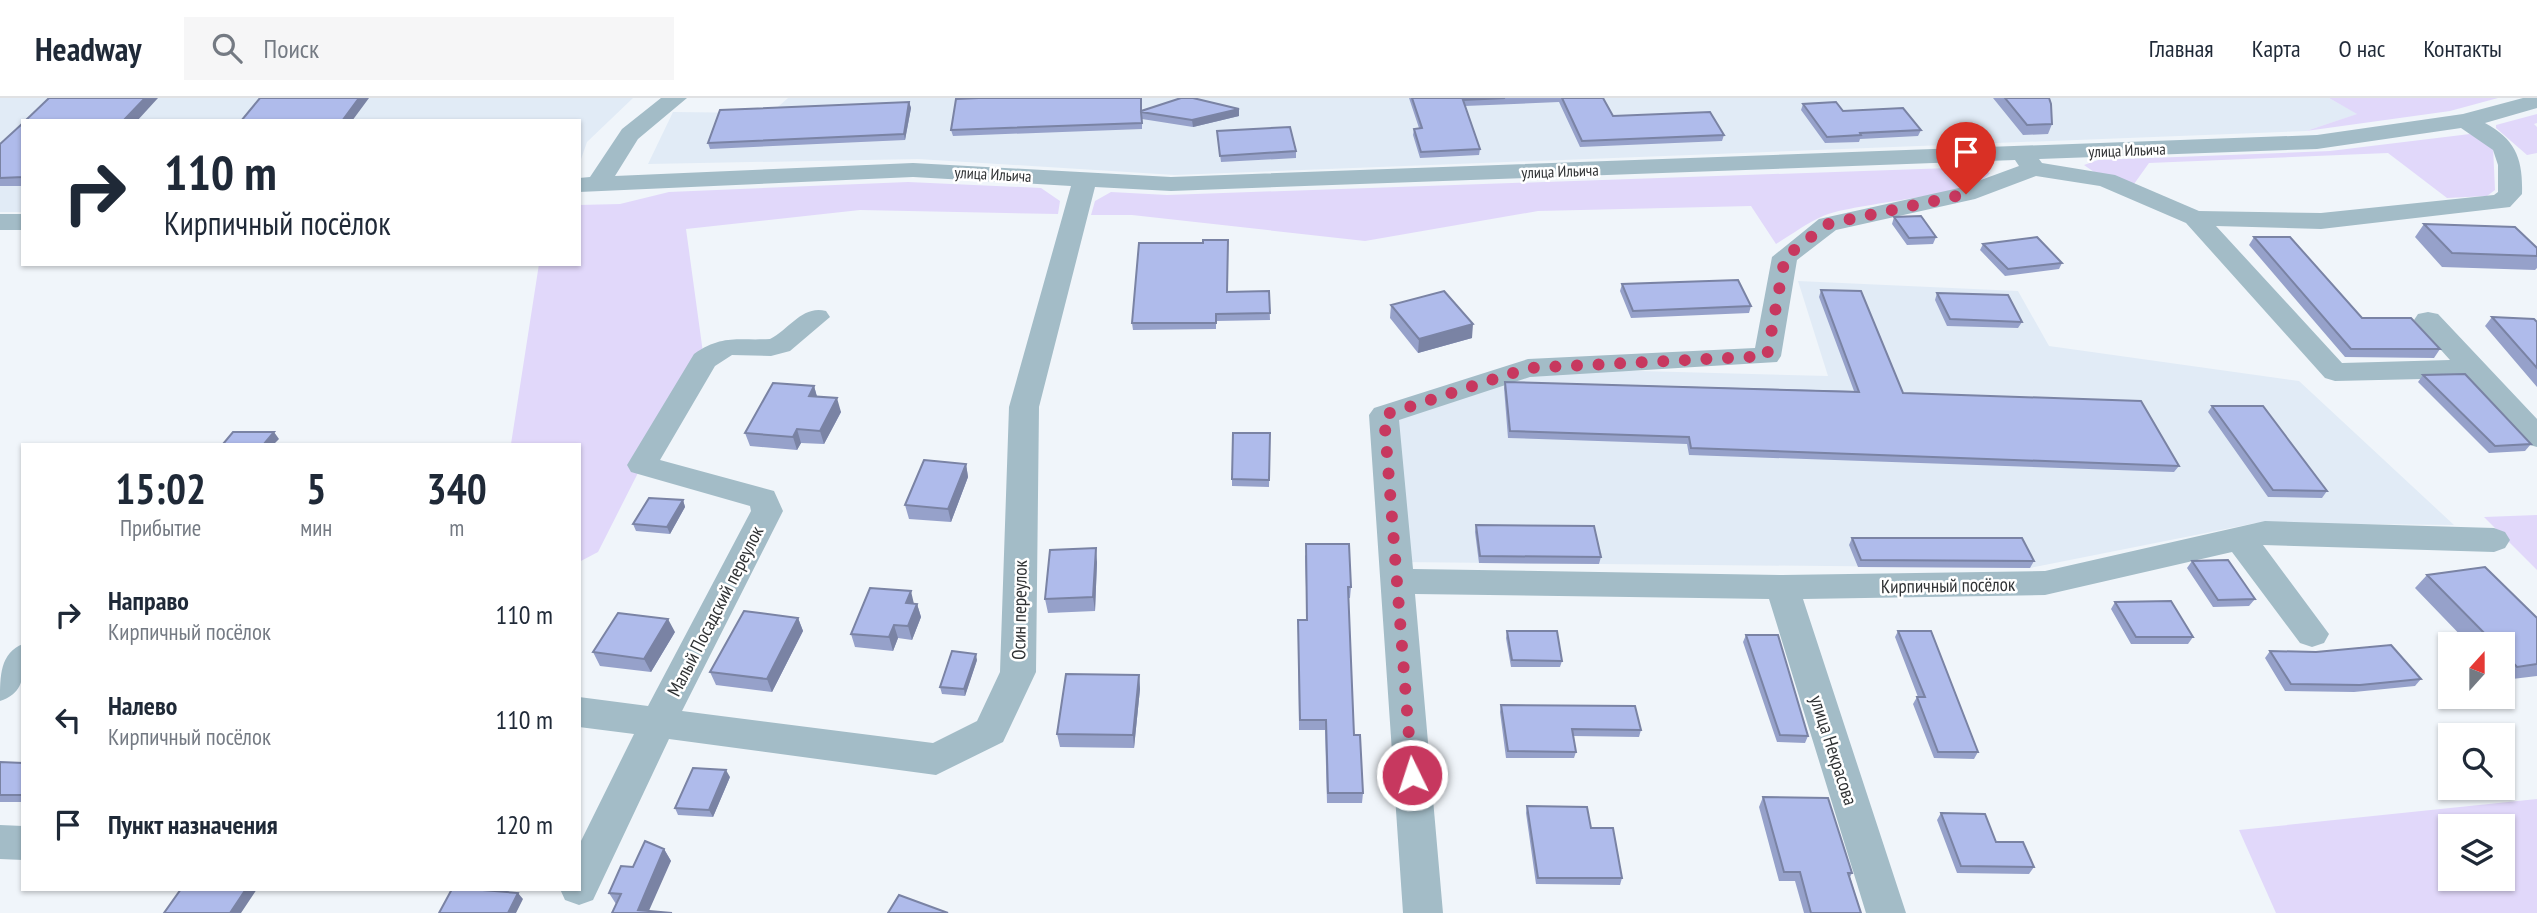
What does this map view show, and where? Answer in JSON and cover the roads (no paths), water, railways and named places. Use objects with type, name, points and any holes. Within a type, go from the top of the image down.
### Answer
[{"type":"street","points":[[589,185],[613,152],[644,118],[676,98]]},
{"type":"street","name":"улица Ильича","points":[[589,185],[913,170],[1171,184],[2029,162],[2317,142],[2465,121],[2537,101]]},
{"type":"street","points":[[1423,913],[1384,415],[1528,368],[1767,356],[1785,257],[1828,224],[1966,194],[2011,180],[2029,162],[2106,180],[2195,218],[2320,221],[2501,202],[2511,194],[2512,163],[2507,148],[2500,140],[2465,121]]},
{"type":"street","name":"Осин переулок","points":[[658,723],[936,759],[990,731],[1018,673],[1024,407],[1085,178]]},
{"type":"street","points":[[2195,218],[2335,372],[2474,369]]},
{"type":"street","points":[[0,222],[21,222]]},
{"type":"street","name":"Малый Посадский переулок","points":[[658,723],[767,512],[763,499],[642,465],[704,360],[718,349],[743,345],[781,345],[816,317]]},
{"type":"street","points":[[2428,320],[2537,437]]},
{"type":"street","name":"Кирпичный посёлок","points":[[1397,582],[1782,587],[2045,583],[2265,533],[2494,540]]},
{"type":"street","points":[[2241,539],[2312,634]]},
{"type":"street","name":"улица Некрасова","points":[[1782,587],[1886,913]]},
{"type":"street","points":[[0,687],[21,661]]},
{"type":"street","points":[[581,712],[658,723],[581,884]]},
{"type":"street","points":[[0,842],[21,843]]},
{"type":"street","points":[[567,913],[578,891]]}]
